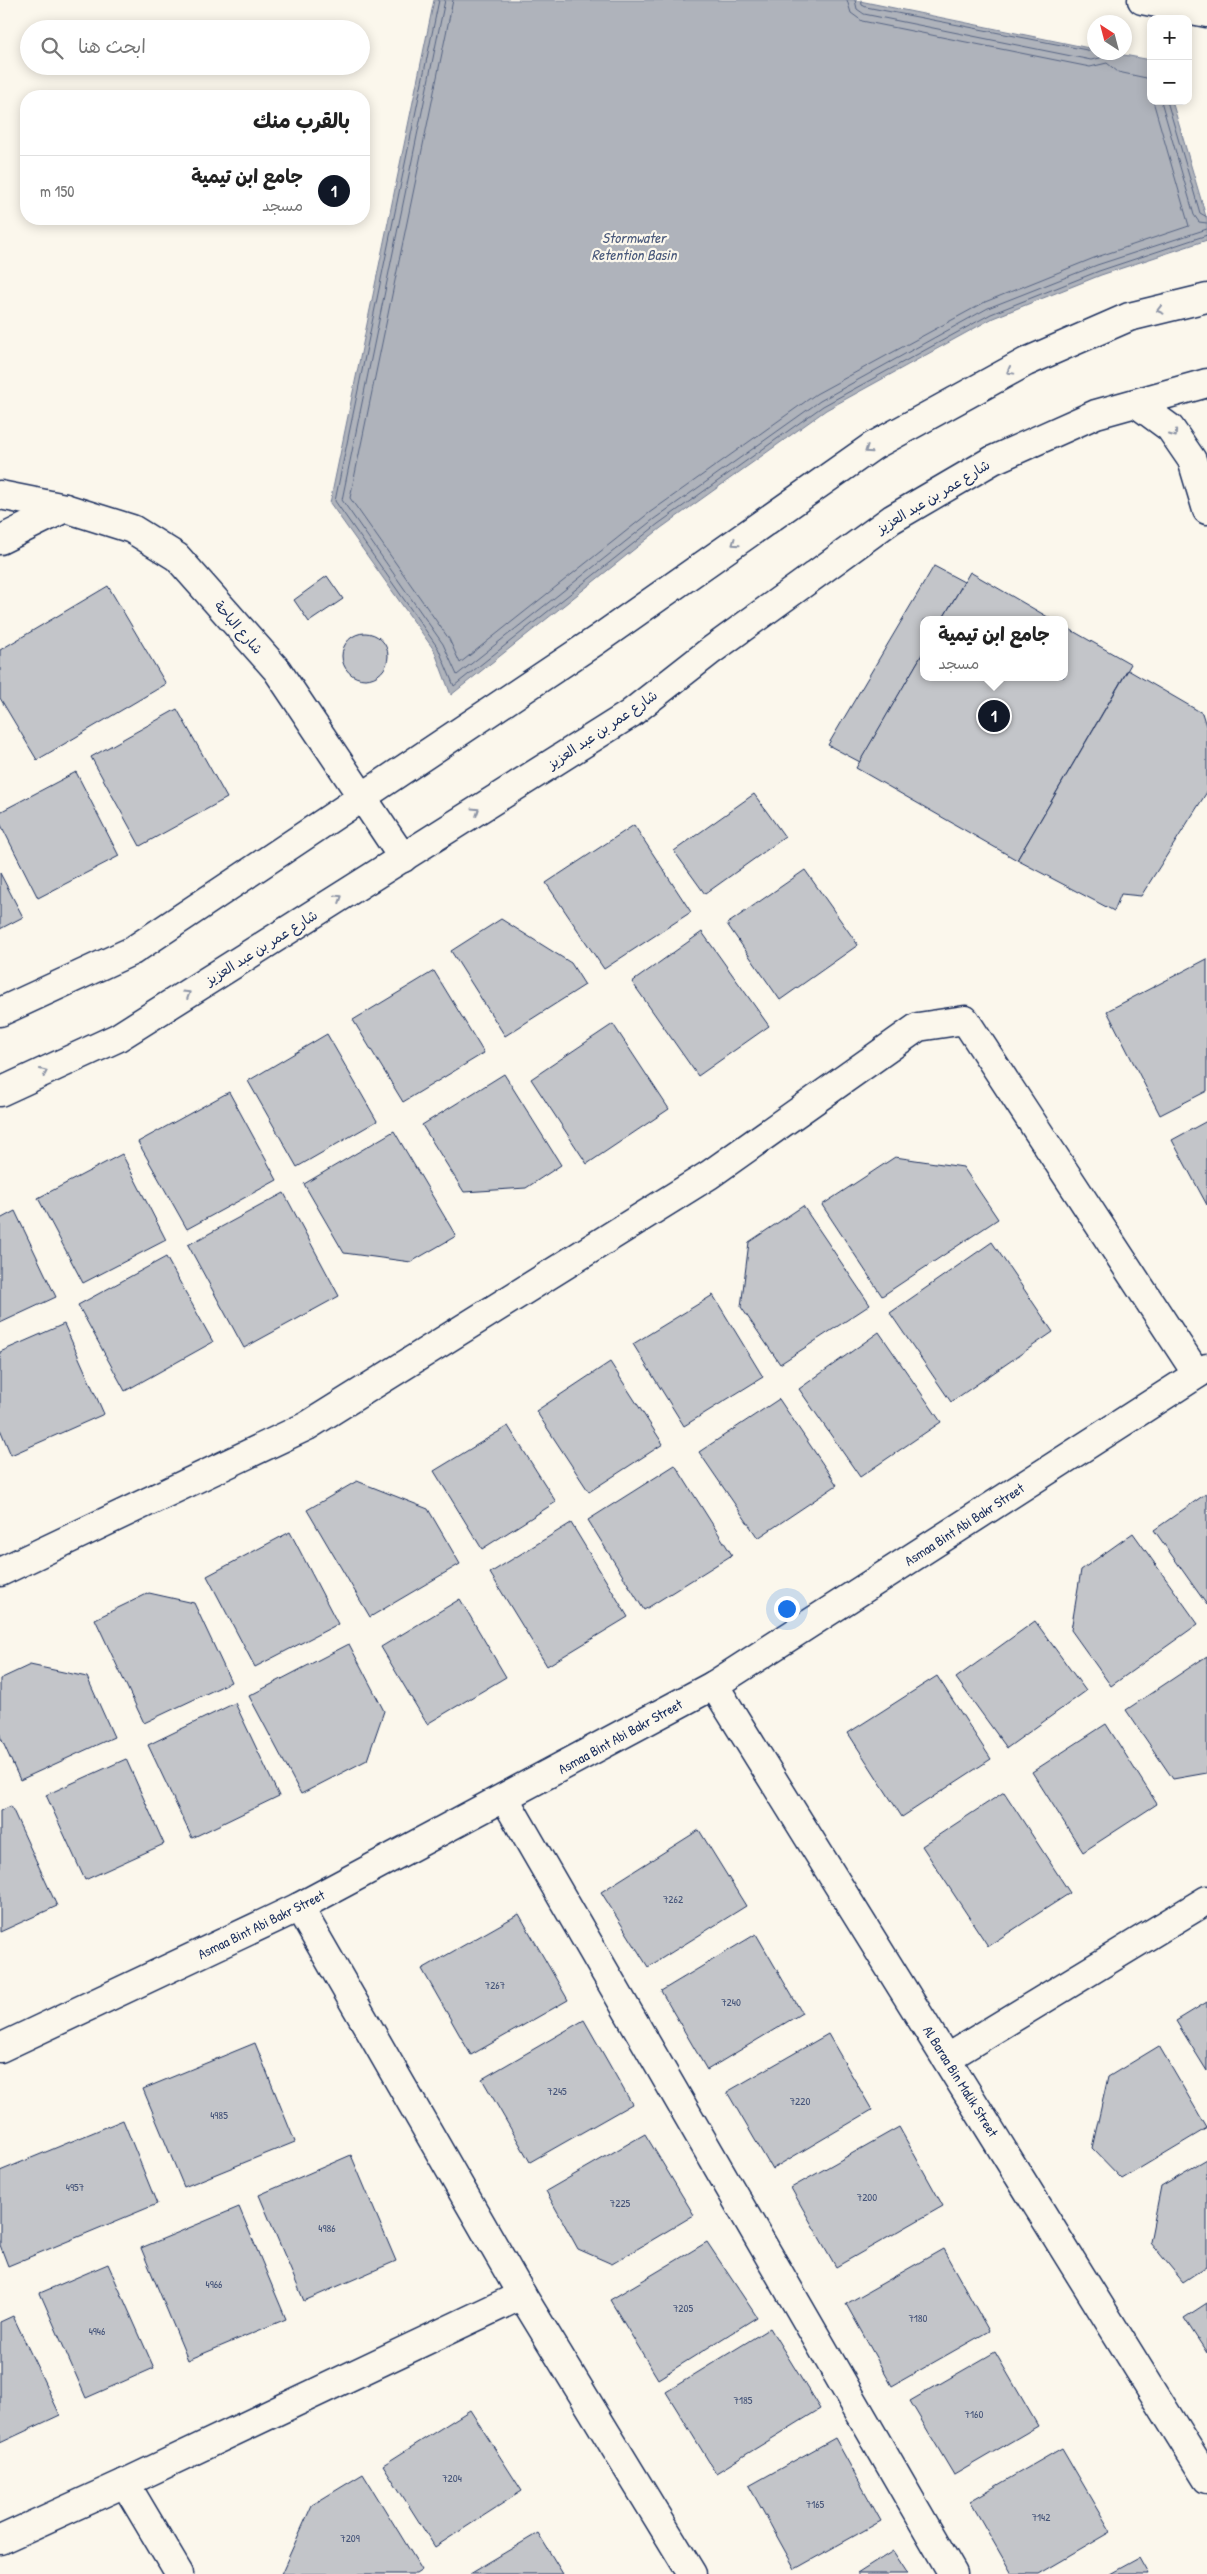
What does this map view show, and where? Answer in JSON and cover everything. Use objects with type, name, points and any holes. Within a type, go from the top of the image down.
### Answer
[{"type":"street","points":[[1142,0],[1207,14]]},
{"type":"street","points":[[0,1012],[132,951],[597,640],[873,446],[1026,362],[1129,317],[1207,298]]},
{"type":"street","name":"شارع عمر بن عبد العزيز","points":[[0,1092],[116,1038],[630,714],[709,652],[892,519],[993,460],[1096,414],[1207,383]]},
{"type":"street","points":[[1136,404],[1170,428],[1192,460],[1207,510]]},
{"type":"street","name":"شارع الباحة","points":[[0,495],[64,508],[132,529],[177,556],[277,670],[403,858]]},
{"type":"street","points":[[0,540],[64,508]]},
{"type":"street","points":[[0,1572],[307,1426],[709,1175],[918,1027],[965,1020],[1202,1371]]},
{"type":"street","name":"Asmaa Bint Abi Bakr Street","points":[[0,2048],[299,1907],[505,1799],[714,1685],[1202,1371]]},
{"type":"street","name":"Al Baraa Bin Malik Street","points":[[714,1685],[1207,2479]]},
{"type":"street","points":[[505,1799],[953,2574]]},
{"type":"street","points":[[947,2058],[1207,1900]]},
{"type":"street","points":[[299,1907],[522,2295],[692,2574]]},
{"type":"street","points":[[0,2540],[125,2483],[522,2295]]},
{"type":"street","points":[[125,2483],[179,2574]]},
{"type":"water","name":"Stormwater Retention Basin","points":[[434,0],[855,0],[1087,48],[1087,60],[1132,60],[1132,56],[1147,59],[1147,105],[1173,105],[1207,220],[1207,240],[1101,275],[993,318],[826,410],[661,528],[451,695],[434,650],[330,503]]},
{"type":"building","points":[[934,566],[964,582],[944,616],[920,616],[920,658],[860,762],[828,745]]},
{"type":"building","points":[[970,572],[1046,616],[944,616]]},
{"type":"building","points":[[327,576],[343,599],[309,622],[294,600]]},
{"type":"building","points":[[108,586],[166,684],[37,760],[0,698],[0,650]]},
{"type":"building","points":[[1068,628],[1131,664],[1017,860],[856,768],[920,658],[920,681],[1068,681]]},
{"type":"building","points":[[360,633],[370,633],[384,643],[388,656],[384,669],[378,675],[370,679],[360,679],[346,669],[342,661],[342,651],[352,637]]},
{"type":"building","points":[[1128,670],[1202,713],[1207,729],[1207,792],[1141,896],[1121,894],[1114,911],[1017,860]]},
{"type":"building","points":[[177,709],[227,798],[140,846],[91,757]]},
{"type":"building","points":[[76,772],[119,856],[38,898],[0,823],[0,812]]},
{"type":"building","points":[[754,794],[785,837],[705,894],[674,851]]},
{"type":"building","points":[[634,825],[691,912],[604,969],[546,883]]},
{"type":"building","points":[[805,870],[858,945],[780,1000],[727,924]]},
{"type":"building","points":[[0,873],[23,917],[0,929]]},
{"type":"building","points":[[501,919],[571,963],[585,985],[505,1036],[451,951]]},
{"type":"building","points":[[702,932],[769,1026],[698,1076],[632,982]]},
{"type":"building","points":[[1207,959],[1207,1091],[1160,1115],[1107,1011]]},
{"type":"building","points":[[434,971],[484,1053],[403,1102],[353,1020]]},
{"type":"building","points":[[613,1024],[669,1109],[587,1164],[531,1079]]},
{"type":"building","points":[[327,1034],[377,1121],[297,1167],[248,1081]]},
{"type":"building","points":[[504,1074],[561,1165],[526,1188],[464,1192],[422,1125]]},
{"type":"building","points":[[229,1092],[277,1180],[187,1229],[138,1142]]},
{"type":"building","points":[[1207,1121],[1207,1205],[1172,1140]]},
{"type":"building","points":[[394,1131],[456,1236],[411,1262],[344,1253],[304,1184]]},
{"type":"building","points":[[122,1154],[166,1240],[83,1283],[38,1198]]},
{"type":"building","points":[[895,1157],[963,1167],[998,1219],[882,1296],[822,1205]]},
{"type":"building","points":[[284,1193],[339,1296],[244,1348],[188,1245]]},
{"type":"building","points":[[803,1206],[870,1305],[780,1364],[741,1307],[749,1242]]},
{"type":"building","points":[[15,1211],[56,1297],[0,1323],[0,1219]]},
{"type":"building","points":[[992,1242],[1053,1332],[951,1402],[890,1313]]},
{"type":"building","points":[[166,1257],[213,1342],[125,1391],[78,1305]]},
{"type":"building","points":[[713,1295],[763,1377],[684,1426],[633,1344]]},
{"type":"building","points":[[64,1324],[104,1414],[11,1455],[0,1429],[0,1352]]},
{"type":"building","points":[[879,1332],[941,1422],[860,1477],[799,1389]]},
{"type":"building","points":[[610,1362],[663,1444],[589,1492],[536,1411]]},
{"type":"building","points":[[779,1399],[837,1485],[758,1538],[699,1452]]},
{"type":"building","points":[[508,1426],[556,1502],[482,1549],[434,1471]]},
{"type":"building","points":[[675,1465],[732,1555],[644,1610],[588,1520]]},
{"type":"building","points":[[357,1481],[428,1509],[460,1564],[370,1617],[307,1510]]},
{"type":"building","points":[[1207,1493],[1207,1605],[1154,1530]]},
{"type":"building","points":[[571,1523],[628,1617],[547,1666],[490,1573]]},
{"type":"building","points":[[290,1532],[338,1624],[255,1667],[207,1576]]},
{"type":"building","points":[[1133,1533],[1198,1624],[1111,1686],[1071,1630],[1081,1570]]},
{"type":"building","points":[[149,1593],[194,1603],[231,1682],[144,1723],[95,1619]]},
{"type":"building","points":[[460,1599],[506,1677],[427,1724],[381,1647]]},
{"type":"building","points":[[1035,1621],[1086,1691],[1007,1748],[956,1678]]},
{"type":"building","points":[[349,1644],[384,1711],[367,1760],[301,1794],[249,1696]]},
{"type":"building","points":[[1207,1656],[1207,1773],[1173,1779],[1126,1710]]},
{"type":"building","points":[[30,1665],[87,1677],[114,1737],[20,1780],[0,1736],[0,1679]]},
{"type":"building","points":[[937,1676],[991,1759],[902,1817],[848,1733]]},
{"type":"building","points":[[235,1703],[279,1796],[192,1838],[148,1745]]},
{"type":"building","points":[[1106,1724],[1157,1804],[1083,1852],[1032,1772]]},
{"type":"building","points":[[126,1759],[164,1844],[85,1880],[46,1795]]},
{"type":"building","points":[[1004,1792],[1070,1893],[988,1946],[922,1846]]},
{"type":"building","points":[[11,1806],[57,1906],[0,1932],[0,1811]]},
{"type":"building","points":[[699,1830],[746,1906],[648,1967],[601,1892]]},
{"type":"building","points":[[519,1914],[568,2000],[471,2055],[422,1969]]},
{"type":"building","points":[[756,1934],[802,2013],[707,2070],[661,1991]]},
{"type":"building","points":[[1207,2002],[1207,2071],[1176,2021]]},
{"type":"building","points":[[584,2020],[632,2104],[530,2162],[482,2079]]},
{"type":"building","points":[[828,2034],[872,2110],[772,2169],[727,2092]]},
{"type":"building","points":[[255,2043],[295,2142],[184,2187],[143,2089]]},
{"type":"building","points":[[1159,2046],[1207,2128],[1122,2179],[1092,2148],[1108,2077]]},
{"type":"building","points":[[123,2120],[157,2204],[8,2266],[0,2245],[0,2171]]},
{"type":"building","points":[[899,2127],[943,2206],[836,2267],[791,2188]]},
{"type":"building","points":[[645,2134],[694,2215],[612,2264],[578,2249],[546,2191]]},
{"type":"building","points":[[351,2155],[396,2261],[304,2301],[259,2195]]},
{"type":"building","points":[[1207,2159],[1207,2266],[1183,2282],[1150,2242],[1161,2186]]},
{"type":"building","points":[[239,2207],[286,2319],[188,2360],[141,2248]]},
{"type":"building","points":[[707,2242],[757,2317],[658,2379],[610,2300]]},
{"type":"building","points":[[943,2249],[989,2331],[892,2386],[846,2304]]},
{"type":"building","points":[[108,2264],[154,2368],[86,2398],[40,2293]]},
{"type":"building","points":[[1207,2303],[1207,2353],[1184,2318]]},
{"type":"building","points":[[13,2316],[60,2415],[0,2443],[0,2322]]},
{"type":"building","points":[[770,2328],[820,2409],[716,2473],[666,2392]]},
{"type":"building","points":[[995,2352],[1038,2426],[954,2475],[910,2401]]},
{"type":"building","points":[[470,2410],[522,2491],[435,2547],[383,2465]]},
{"type":"building","points":[[835,2438],[881,2521],[795,2569],[749,2486]]},
{"type":"building","points":[[1062,2448],[1111,2532],[1039,2574],[1012,2574],[970,2501]]},
{"type":"building","points":[[363,2474],[422,2570],[416,2574],[281,2574],[312,2505]]},
{"type":"building","points":[[538,2533],[563,2574],[469,2574]]},
{"type":"building","points":[[893,2551],[908,2574],[857,2574]]},
{"type":"building","points":[[1139,2558],[1148,2574],[1110,2574]]},
{"type":"place","name":"جامع ابن تيمية","points":[[994,716]]}]
